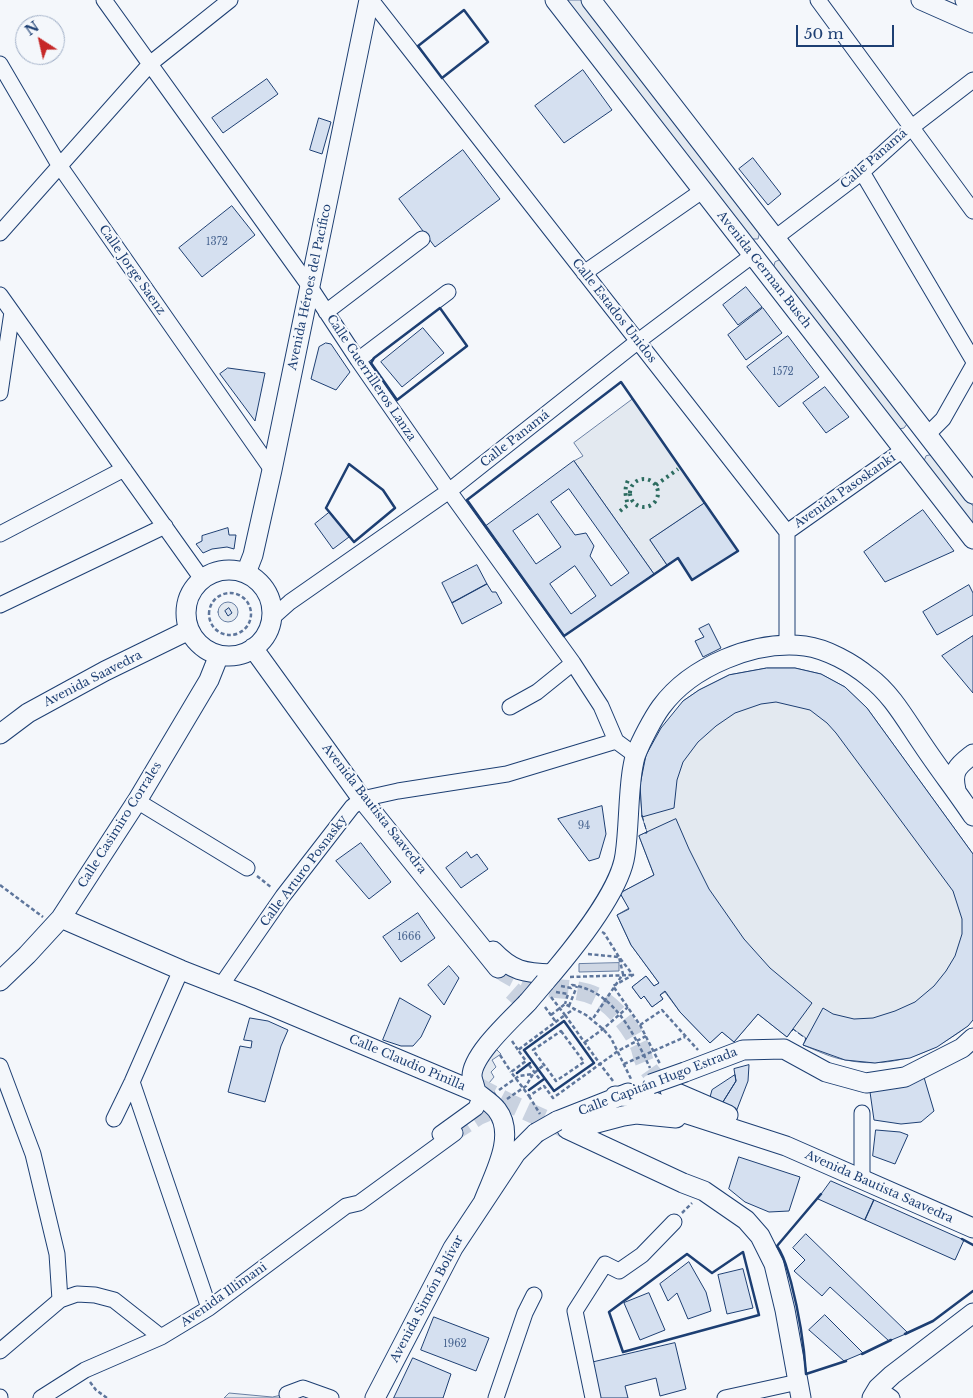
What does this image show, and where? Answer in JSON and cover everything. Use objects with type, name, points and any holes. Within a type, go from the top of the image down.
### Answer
[{"type":"main road","name":"Avenida Héroes del Pacífico","points":[[246,573],[272,470],[370,0]]},
{"type":"main road","name":"Avenida German Busch","points":[[555,0],[973,539]]},
{"type":"main road","points":[[591,0],[973,494]]},
{"type":"main road","points":[[965,0],[973,3]]},
{"type":"main road","points":[[925,1],[973,23]]},
{"type":"main road","points":[[753,255],[775,238]]},
{"type":"main road","points":[[904,450],[927,435]]},
{"type":"main road","points":[[224,570],[246,573],[258,581],[268,593],[272,618],[267,632],[253,648],[236,655],[219,655],[201,646],[189,630],[186,617],[187,604],[192,591],[202,579],[213,573],[224,570]]},
{"type":"main road","name":"Avenida Saavedra","points":[[0,734],[28,712],[189,630]]},
{"type":"main road","points":[[455,1082],[467,1057],[520,1003],[551,982],[605,902],[620,876],[625,857],[630,782],[635,755],[661,707],[685,683],[716,663],[749,650],[806,646],[826,652],[854,666],[871,678],[890,697],[973,816]]},
{"type":"main road","name":"Avenida Bautista Saavedra","points":[[253,648],[362,799],[498,968]]},
{"type":"main road","name":"Calle Casimiro Corrales","points":[[0,981],[58,921],[137,801],[208,680],[219,655]]},
{"type":"main road","points":[[932,759],[945,764],[966,759]]},
{"type":"main road","points":[[956,790],[954,777],[966,759]]},
{"type":"main road","points":[[448,904],[460,909],[489,947],[505,964],[551,982]]},
{"type":"main road","name":"Calle Claudio Pinilla","points":[[58,921],[220,987],[258,999],[484,1094],[497,1110],[505,1126],[506,1134],[501,1154],[483,1202]]},
{"type":"main road","points":[[484,1094],[472,1076],[476,1061],[520,1003]]},
{"type":"main road","name":"Calle Capitán Hugo Estrada","points":[[483,1202],[516,1153],[614,1089],[685,1072],[744,1050],[784,1049],[826,1072],[866,1082],[905,1077],[962,1048],[973,1038]]},
{"type":"main road","name":"Avenida Bautista Saavedra","points":[[614,1089],[786,1146],[973,1228]]},
{"type":"main road","name":"Avenida Bautista Saavedra","points":[[670,1090],[769,1133],[786,1146]]},
{"type":"main road","points":[[555,1127],[636,1114],[659,1115],[695,1123],[787,1158],[808,1155]]},
{"type":"main road","points":[[555,1127],[704,1191],[746,1220],[760,1236],[774,1264],[800,1390]]},
{"type":"main road","name":"Avenida Simón Bolívar","points":[[375,1398],[452,1248],[483,1202]]},
{"type":"main road","points":[[881,1395],[972,1315]]},
{"type":"street","name":"Calle Guerrilleros Lanza","points":[[104,0],[310,287],[449,492],[573,663],[601,706],[616,740],[635,755]]},
{"type":"street","points":[[0,232],[151,63],[230,0]]},
{"type":"street","name":"Calle Estados Unidos","points":[[370,0],[787,532]]},
{"type":"street","points":[[818,0],[973,211]]},
{"type":"street","name":"Calle Jorge Saenz","points":[[0,64],[59,165],[272,470]]},
{"type":"street","name":"Calle Panamá","points":[[775,238],[862,172],[912,126],[973,80]]},
{"type":"street","points":[[862,172],[973,360]]},
{"type":"street","points":[[584,273],[702,191]]},
{"type":"street","points":[[326,312],[422,238]]},
{"type":"street","name":"Calle Panamá","points":[[272,618],[290,602],[449,492],[637,342],[753,255]]},
{"type":"street","points":[[358,360],[448,292]]},
{"type":"street","points":[[0,295],[202,579]]},
{"type":"street","points":[[0,393],[12,312]]},
{"type":"street","points":[[927,435],[943,419],[973,366]]},
{"type":"street","name":"Avenida Pasoskanki","points":[[787,532],[904,450]]},
{"type":"street","points":[[0,534],[124,469]]},
{"type":"street","points":[[0,605],[165,526]]},
{"type":"street","points":[[787,532],[787,646]]},
{"type":"street","points":[[510,707],[537,692],[573,663]]},
{"type":"street","points":[[362,799],[398,791],[507,774],[616,740]]},
{"type":"street","name":"Calle Arturo Posnasky","points":[[220,987],[283,896],[352,808],[362,799]]},
{"type":"street","points":[[137,801],[247,868]]},
{"type":"street","points":[[114,1120],[181,970]]},
{"type":"street","points":[[0,1066],[33,1154],[57,1254],[60,1300]]},
{"type":"street","points":[[132,1082],[209,1308]]},
{"type":"street","name":"Avenida Illimani","points":[[41,1398],[86,1370],[161,1337],[209,1308],[346,1206],[353,1194],[476,1108],[484,1094]]},
{"type":"street","points":[[862,1113],[862,1179]]},
{"type":"street","name":"Avenida Illimani","points":[[346,1206],[359,1203],[455,1133]]},
{"type":"street","points":[[593,1398],[575,1311],[606,1264],[619,1270],[642,1255],[674,1222]]},
{"type":"street","points":[[0,1351],[60,1300],[77,1294],[95,1295],[114,1300],[161,1337]]},
{"type":"street","points":[[496,1398],[525,1313],[534,1295]]},
{"type":"street","points":[[287,1394],[303,1388],[331,1398]]},
{"type":"street","points":[[726,1398],[800,1390]]},
{"type":"path","points":[[228,593],[240,596],[249,605],[251,611],[248,623],[240,632],[222,633],[217,630],[210,620],[212,603],[222,595],[228,593]]},
{"type":"path","points":[[247,868],[283,896]]},
{"type":"path","points":[[0,885],[58,921]]},
{"type":"path","points":[[601,931],[633,975]]},
{"type":"path","points":[[583,954],[619,957]]},
{"type":"path","points":[[592,1020],[622,974],[619,957]]},
{"type":"path","points":[[614,1089],[600,1064],[560,1008],[551,982],[622,974],[633,975]]},
{"type":"path","points":[[614,986],[633,975]]},
{"type":"path","points":[[551,1015],[565,1004],[568,994],[553,991],[559,986],[571,988],[572,985],[577,986],[605,1000],[620,1014],[644,1056],[647,1080],[632,1081],[611,1038],[592,1020],[565,1004]]},
{"type":"path","points":[[569,1006],[577,986]]},
{"type":"path","points":[[614,986],[640,1025],[662,1070]]},
{"type":"path","points":[[584,1042],[603,1029],[628,1007]]},
{"type":"path","points":[[518,1050],[574,1009]]},
{"type":"path","points":[[640,1025],[662,1010],[701,1053]]},
{"type":"path","points":[[561,1030],[584,1062],[556,1082],[544,1065],[534,1050],[561,1030]]},
{"type":"path","points":[[509,1036],[526,1061],[512,1072]]},
{"type":"path","points":[[529,1096],[544,1086],[553,1098],[618,1051],[646,1036]]},
{"type":"path","points":[[624,1064],[685,1037]]},
{"type":"path","points":[[496,1050],[529,1096],[555,1127]]},
{"type":"path","points":[[529,1065],[540,1081]]},
{"type":"path","points":[[501,1102],[523,1088],[534,1073],[544,1065]]},
{"type":"path","points":[[484,1094],[519,1076],[534,1073]]},
{"type":"path","points":[[674,1222],[704,1191]]},
{"type":"path","points":[[86,1370],[88,1380],[96,1390],[107,1398]]},
{"type":"shaded area","points":[[564,0],[581,0],[760,231],[758,239],[750,239]]},
{"type":"shaded area","points":[[783,261],[906,419],[907,424],[904,428],[899,429],[773,269],[775,262]]},
{"type":"shaded area","points":[[633,399],[705,503],[650,540],[667,565],[654,574],[574,461],[583,456],[574,443]]},
{"type":"shaded area","points":[[931,455],[935,457],[973,506],[973,528],[924,461],[926,456]]},
{"type":"shaded area","points":[[228,602],[235,605],[238,612],[235,619],[228,622],[221,619],[218,612],[221,605]]},
{"type":"shaded area","points":[[767,668],[795,668],[821,674],[845,687],[867,708],[973,854],[973,1020],[958,1033],[928,1051],[888,1062],[874,1063],[840,1059],[803,1045],[806,1038],[793,1029],[787,1037],[758,1014],[734,1042],[722,1032],[710,1043],[680,1012],[665,992],[660,995],[663,999],[652,1007],[644,996],[641,999],[632,987],[646,976],[654,986],[659,983],[631,945],[617,915],[629,908],[620,893],[654,875],[639,836],[647,832],[642,817],[640,785],[683,701],[699,690],[729,675]]},
{"type":"shaded area","points":[[619,963],[619,971],[579,972],[579,964]]},
{"type":"shaded area","points":[[496,1049],[501,1054],[492,1060],[496,1067],[491,1072],[494,1077],[489,1083],[498,1098],[489,1093],[479,1077],[481,1067]]},
{"type":"shaded area","points":[[296,1392],[290,1398],[224,1398],[229,1393],[272,1397]]},
{"type":"building","points":[[583,70],[612,110],[564,143],[535,106]]},
{"type":"building","points":[[267,79],[278,94],[223,133],[212,118]]},
{"type":"building","points":[[319,118],[331,122],[322,154],[310,150]]},
{"type":"building","points":[[463,150],[500,199],[435,247],[399,199]]},
{"type":"building","points":[[753,158],[781,194],[768,205],[739,169]]},
{"type":"building","points":[[232,206],[255,235],[202,277],[179,248]]},
{"type":"building","points":[[746,287],[762,307],[738,325],[723,305]]},
{"type":"building","points":[[763,308],[782,333],[746,360],[728,335]]},
{"type":"building","points":[[423,328],[444,353],[402,387],[381,362]]},
{"type":"building","points":[[788,336],[819,377],[779,407],[747,367]]},
{"type":"building","points":[[326,343],[331,344],[350,372],[336,390],[311,379],[319,347]]},
{"type":"building","points":[[228,368],[265,373],[255,421],[220,374]]},
{"type":"building","points":[[825,387],[849,417],[826,433],[803,403]]},
{"type":"building","points":[[574,461],[654,574],[564,636],[486,526]],"holes":[[[569,489],[629,573],[611,586],[590,556],[594,546],[586,533],[575,535],[551,502]],[[538,514],[561,547],[536,564],[513,531]],[[575,566],[596,596],[571,614],[550,584]]]},
{"type":"building","points":[[705,503],[738,551],[692,580],[678,558],[667,565],[650,540]]},
{"type":"building","points":[[923,510],[954,551],[885,582],[864,552]]},
{"type":"building","points":[[330,512],[349,537],[333,549],[315,524]]},
{"type":"building","points":[[228,528],[229,535],[236,535],[234,549],[227,547],[212,549],[203,553],[196,544],[202,541],[202,536]]},
{"type":"building","points":[[477,565],[487,584],[452,603],[442,583]]},
{"type":"building","points":[[487,584],[492,592],[496,592],[502,603],[462,624],[452,603]]},
{"type":"building","points":[[969,585],[973,593],[973,615],[937,635],[923,612]]},
{"type":"building","points":[[229,608],[232,613],[228,616],[225,611]]},
{"type":"building","points":[[709,624],[721,648],[703,657],[695,641],[704,637],[699,629]]},
{"type":"building","points":[[973,636],[973,693],[942,656]]},
{"type":"building","points":[[767,668],[795,668],[821,674],[845,687],[867,708],[973,854],[973,1020],[968,1026],[937,1047],[910,1058],[875,1063],[845,1060],[803,1045],[823,1008],[833,1014],[854,1019],[873,1018],[915,1002],[934,986],[946,971],[955,956],[962,934],[962,919],[953,891],[827,723],[810,710],[776,702],[761,704],[735,713],[698,742],[683,762],[677,780],[674,808],[642,817],[640,785],[646,755],[661,728],[683,701],[699,690],[729,675]]},
{"type":"building","points":[[602,806],[606,834],[599,858],[589,861],[558,819]]},
{"type":"building","points":[[676,819],[709,889],[744,939],[770,968],[812,1003],[787,1037],[758,1014],[734,1042],[722,1032],[710,1043],[680,1012],[665,991],[660,995],[663,999],[652,1007],[644,996],[641,999],[632,987],[646,976],[654,986],[659,983],[631,945],[617,915],[629,909],[620,893],[654,875],[639,836]]},
{"type":"building","points":[[361,843],[391,882],[369,899],[336,861]]},
{"type":"building","points":[[467,852],[471,858],[477,854],[488,869],[461,888],[446,868]]},
{"type":"building","points":[[418,913],[435,938],[401,962],[383,937]]},
{"type":"building","points":[[449,966],[459,978],[444,1005],[428,985]]},
{"type":"building","points":[[400,998],[431,1016],[421,1037],[413,1046],[401,1046],[383,1040]]},
{"type":"building","points":[[250,1018],[268,1021],[288,1030],[281,1046],[265,1102],[228,1092],[240,1046],[251,1048],[252,1041],[244,1040]]},
{"type":"building","points":[[749,1065],[748,1081],[736,1112],[721,1105],[736,1081],[734,1069]]},
{"type":"building","points":[[923,1074],[934,1111],[921,1122],[901,1124],[874,1120],[870,1092],[908,1082]]},
{"type":"building","points":[[735,1075],[736,1081],[721,1105],[713,1102],[710,1097],[712,1090]]},
{"type":"building","points":[[876,1130],[900,1132],[908,1135],[895,1164],[873,1156]]},
{"type":"building","points":[[739,1157],[800,1177],[789,1211],[769,1212],[745,1202],[729,1189]]},
{"type":"building","points":[[831,1181],[874,1200],[865,1220],[818,1199]]},
{"type":"building","points":[[874,1200],[964,1240],[955,1260],[865,1220]]},
{"type":"building","points":[[806,1234],[908,1333],[889,1341],[830,1287],[822,1296],[794,1271],[805,1260],[793,1248]]},
{"type":"building","points":[[689,1262],[706,1292],[711,1311],[688,1319],[677,1293],[668,1301],[660,1284]]},
{"type":"building","points":[[743,1269],[753,1308],[727,1314],[718,1275]]},
{"type":"building","points":[[649,1293],[665,1330],[640,1340],[624,1303]]},
{"type":"building","points":[[825,1315],[863,1353],[844,1361],[809,1330]]},
{"type":"building","points":[[434,1317],[489,1338],[476,1371],[421,1350]]},
{"type":"building","points":[[675,1343],[686,1389],[660,1396],[656,1378],[625,1386],[628,1398],[599,1398],[590,1363]]},
{"type":"building","points":[[413,1358],[451,1374],[443,1398],[394,1398]]},
{"type":"tunnel","points":[[498,968],[513,978],[531,985],[581,991],[602,1000],[614,1009],[629,1027],[637,1040],[648,1069],[670,1090]]},
{"type":"tunnel","points":[[513,1004],[531,984]]},
{"type":"tunnel","points":[[476,1086],[566,1129]]},
{"type":"tunnel","points":[[455,1133],[480,1117],[511,1104]]},
{"type":"hedge","points":[[656,485],[678,469]]},
{"type":"hedge","points":[[620,511],[628,505],[626,485],[629,478]]},
{"type":"hedge","points":[[644,479],[654,483],[658,493],[654,503],[644,507],[634,503],[630,493],[634,483],[644,479]]},
{"type":"fence","points":[[642,815],[647,833],[645,833]]},
{"type":"fence","points":[[792,1031],[793,1029],[805,1040]]},
{"type":"wall","points":[[464,10],[488,42],[442,78],[418,46],[464,10]]},
{"type":"wall","points":[[440,308],[467,346],[397,400],[371,363],[374,358],[440,308]]},
{"type":"wall","points":[[621,382],[738,551],[692,580],[678,558],[564,636],[467,500],[621,382]]},
{"type":"wall","points":[[349,464],[383,490],[395,508],[354,542],[326,508],[349,464]]},
{"type":"wall","points":[[564,1021],[594,1063],[554,1091],[524,1050],[564,1021]]},
{"type":"wall","points":[[517,1073],[530,1063]]},
{"type":"wall","points":[[529,1090],[544,1079]]},
{"type":"wall","points":[[821,1194],[777,1246],[786,1263],[794,1294],[799,1317],[806,1374],[846,1361]]},
{"type":"wall","points":[[962,1239],[973,1245]]},
{"type":"wall","points":[[743,1252],[759,1315],[623,1352],[609,1312],[687,1254],[712,1273],[743,1252]]},
{"type":"wall","points":[[905,1334],[933,1321],[973,1291]]},
{"type":"wall","points":[[862,1354],[891,1340]]}]
